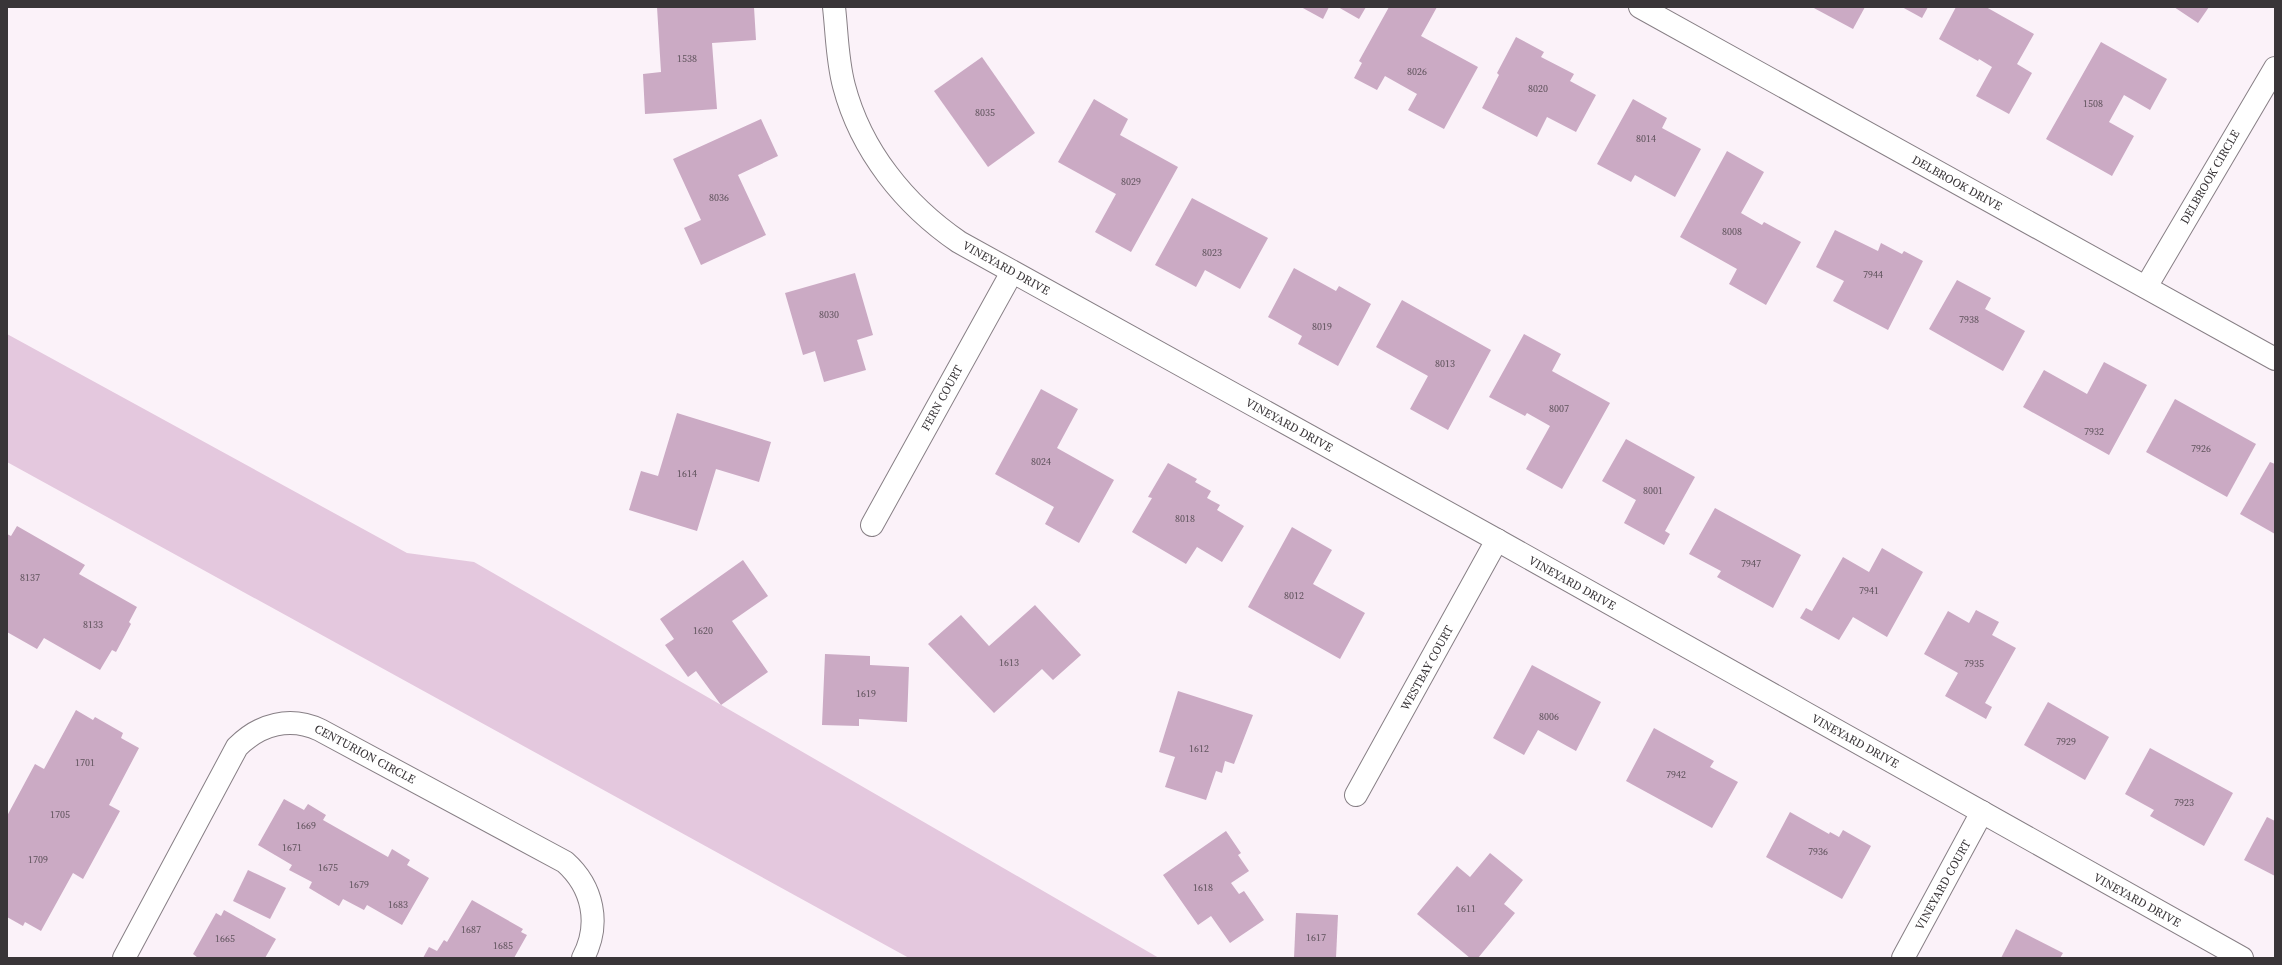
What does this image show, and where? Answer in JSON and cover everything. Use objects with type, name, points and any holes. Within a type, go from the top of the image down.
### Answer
[{"type":"street","name":"VINEYARD DRIVE","points":[[834,7],[838,56],[850,102],[862,132],[877,161],[908,200],[950,236],[1012,272],[1497,540],[2242,958]]},
{"type":"street","name":"DELBROOK DRIVE","points":[[1640,7],[2275,359]]},
{"type":"street","name":"DELBROOK CIRCLE","points":[[2146,287],[2275,68]]},
{"type":"street","name":"FERN COURT","points":[[872,525],[1012,272]]},
{"type":"street","name":"WESTBAY COURT","points":[[1356,795],[1497,540]]},
{"type":"street","name":"CENTURION CIRCLE","points":[[124,958],[237,747],[262,729],[280,722],[301,723],[320,730],[565,862],[580,878],[590,899],[593,910],[592,932],[583,958]]},
{"type":"street","name":"VINEYARD COURT","points":[[1903,958],[1982,812]]},
{"type":"shaded area","points":[[7,334],[407,553],[474,562],[1159,958],[909,958],[7,462]]},
{"type":"building","points":[[657,7],[754,7],[756,40],[712,43],[717,109],[645,114],[643,74],[661,72]]},
{"type":"building","points":[[1301,7],[1329,7],[1323,19]]},
{"type":"building","points":[[1338,7],[1366,7],[1359,19]]},
{"type":"building","points":[[1389,7],[1437,7],[1421,36],[1478,67],[1444,129],[1408,110],[1417,94],[1385,76],[1377,90],[1354,78],[1362,63],[1359,61]]},
{"type":"building","points":[[1812,7],[1865,7],[1853,29]]},
{"type":"building","points":[[1902,7],[1928,7],[1922,18]]},
{"type":"building","points":[[1956,7],[1986,7],[2034,34],[2017,64],[2032,73],[2009,114],[1976,96],[1992,67],[1979,59],[1978,61],[1939,39]]},
{"type":"building","points":[[2174,7],[2209,7],[2198,23]]},
{"type":"building","points":[[1516,37],[1544,52],[1541,57],[1574,74],[1570,81],[1596,95],[1576,132],[1547,117],[1537,137],[1482,108],[1499,75],[1497,73]]},
{"type":"building","points":[[2101,42],[2167,79],[2150,110],[2124,95],[2109,122],[2134,136],[2112,176],[2046,139]]},
{"type":"building","points":[[982,57],[1035,133],[988,167],[934,91]]},
{"type":"building","points":[[1094,99],[1128,119],[1120,135],[1178,167],[1131,252],[1095,232],[1116,194],[1058,162]]},
{"type":"building","points":[[1633,99],[1667,118],[1662,128],[1701,149],[1675,197],[1635,175],[1631,182],[1597,164]]},
{"type":"building","points":[[761,119],[778,156],[738,175],[766,235],[701,265],[684,228],[701,220],[673,159]]},
{"type":"building","points":[[1727,151],[1764,172],[1741,213],[1762,225],[1764,222],[1801,242],[1766,305],[1729,284],[1737,269],[1680,237]]},
{"type":"building","points":[[1192,198],[1268,238],[1240,289],[1205,270],[1196,287],[1155,265]]},
{"type":"building","points":[[1835,230],[1878,251],[1881,243],[1902,254],[1904,251],[1923,261],[1888,330],[1833,301],[1844,281],[1816,267]]},
{"type":"building","points":[[1294,268],[1336,291],[1339,286],[1371,304],[1338,366],[1298,344],[1302,336],[1268,317]]},
{"type":"building","points":[[855,273],[873,335],[857,340],[866,370],[824,382],[815,351],[803,355],[785,293]]},
{"type":"building","points":[[1957,280],[1991,298],[1985,309],[2025,331],[2003,371],[1929,329]]},
{"type":"building","points":[[1402,300],[1491,350],[1448,430],[1410,409],[1428,376],[1376,347]]},
{"type":"building","points":[[1524,334],[1561,354],[1552,371],[1610,403],[1562,489],[1526,469],[1550,426],[1527,413],[1525,416],[1489,397]]},
{"type":"building","points":[[2104,362],[2147,385],[2109,455],[2023,407],[2044,370],[2087,394]]},
{"type":"building","points":[[1041,389],[1078,409],[1057,448],[1114,480],[1079,543],[1045,524],[1054,507],[995,474]]},
{"type":"building","points":[[2175,399],[2256,444],[2227,497],[2146,452]]},
{"type":"building","points":[[677,413],[771,442],[759,482],[716,469],[697,531],[629,510],[641,471],[658,476]]},
{"type":"building","points":[[1626,439],[1695,477],[1665,531],[1670,534],[1664,545],[1624,523],[1636,500],[1602,481]]},
{"type":"building","points":[[2270,462],[2275,464],[2275,534],[2240,514]]},
{"type":"building","points":[[1168,463],[1197,479],[1195,482],[1211,491],[1207,498],[1220,505],[1217,510],[1244,526],[1222,562],[1197,547],[1186,564],[1132,532],[1152,498],[1148,497]]},
{"type":"building","points":[[1715,508],[1801,555],[1773,608],[1717,577],[1721,571],[1689,554]]},
{"type":"building","points":[[17,526],[85,565],[79,574],[137,607],[129,622],[131,624],[116,652],[112,650],[100,670],[44,638],[37,649],[7,632],[7,534],[11,536]]},
{"type":"building","points":[[1292,527],[1332,550],[1313,584],[1365,613],[1340,659],[1248,607]]},
{"type":"building","points":[[1882,548],[1923,572],[1887,637],[1853,617],[1839,640],[1800,618],[1806,608],[1812,611],[1843,557],[1869,572]]},
{"type":"building","points":[[743,560],[768,596],[732,621],[768,672],[721,705],[696,671],[688,677],[665,645],[674,639],[660,619]]},
{"type":"building","points":[[1035,605],[1081,655],[1053,680],[1042,669],[994,713],[928,644],[961,615],[989,646]]},
{"type":"building","points":[[1976,610],[1999,622],[1992,635],[2016,648],[1985,703],[1992,707],[1986,719],[1945,696],[1958,673],[1924,654],[1948,611],[1969,623]]},
{"type":"building","points":[[825,654],[870,656],[870,665],[909,667],[907,722],[859,719],[859,726],[822,725]]},
{"type":"building","points":[[1532,665],[1601,702],[1576,751],[1538,730],[1524,755],[1493,738]]},
{"type":"building","points":[[1178,691],[1253,715],[1234,764],[1225,761],[1222,773],[1216,771],[1206,800],[1165,787],[1175,757],[1159,752]]},
{"type":"building","points":[[2048,702],[2109,737],[2085,780],[2024,745]]},
{"type":"building","points":[[76,710],[93,720],[95,717],[123,733],[121,738],[139,748],[109,805],[120,811],[83,879],[73,873],[41,931],[25,922],[23,926],[7,917],[7,816],[35,764],[44,769]]},
{"type":"building","points":[[1654,728],[1714,761],[1710,767],[1738,782],[1712,828],[1626,781]]},
{"type":"building","points":[[2150,748],[2233,793],[2204,846],[2150,816],[2154,810],[2125,794]]},
{"type":"building","points":[[284,799],[304,810],[308,804],[326,815],[323,820],[388,857],[392,849],[410,860],[407,865],[429,878],[402,925],[367,905],[364,910],[343,899],[339,906],[309,888],[312,882],[289,870],[292,865],[258,845]]},
{"type":"building","points":[[1790,812],[1829,834],[1830,832],[1839,837],[1843,830],[1871,846],[1842,899],[1766,857]]},
{"type":"building","points":[[2267,817],[2275,821],[2275,876],[2244,860]]},
{"type":"building","points":[[1226,831],[1241,853],[1238,855],[1249,871],[1231,883],[1239,894],[1244,891],[1264,920],[1230,943],[1211,916],[1198,925],[1163,875]]},
{"type":"building","points":[[1490,853],[1523,880],[1504,904],[1515,913],[1478,958],[1470,958],[1417,914],[1457,866],[1470,877]]},
{"type":"building","points":[[248,870],[286,888],[270,919],[233,901]]},
{"type":"building","points":[[472,900],[523,929],[521,932],[527,935],[514,958],[423,958],[429,947],[437,951],[444,940],[447,942]]},
{"type":"building","points":[[224,910],[276,939],[265,958],[198,958],[193,954],[216,913],[221,916]]},
{"type":"building","points":[[1296,913],[1338,915],[1336,958],[1294,958]]},
{"type":"building","points":[[2016,929],[2063,953],[2060,958],[2001,958]]}]
